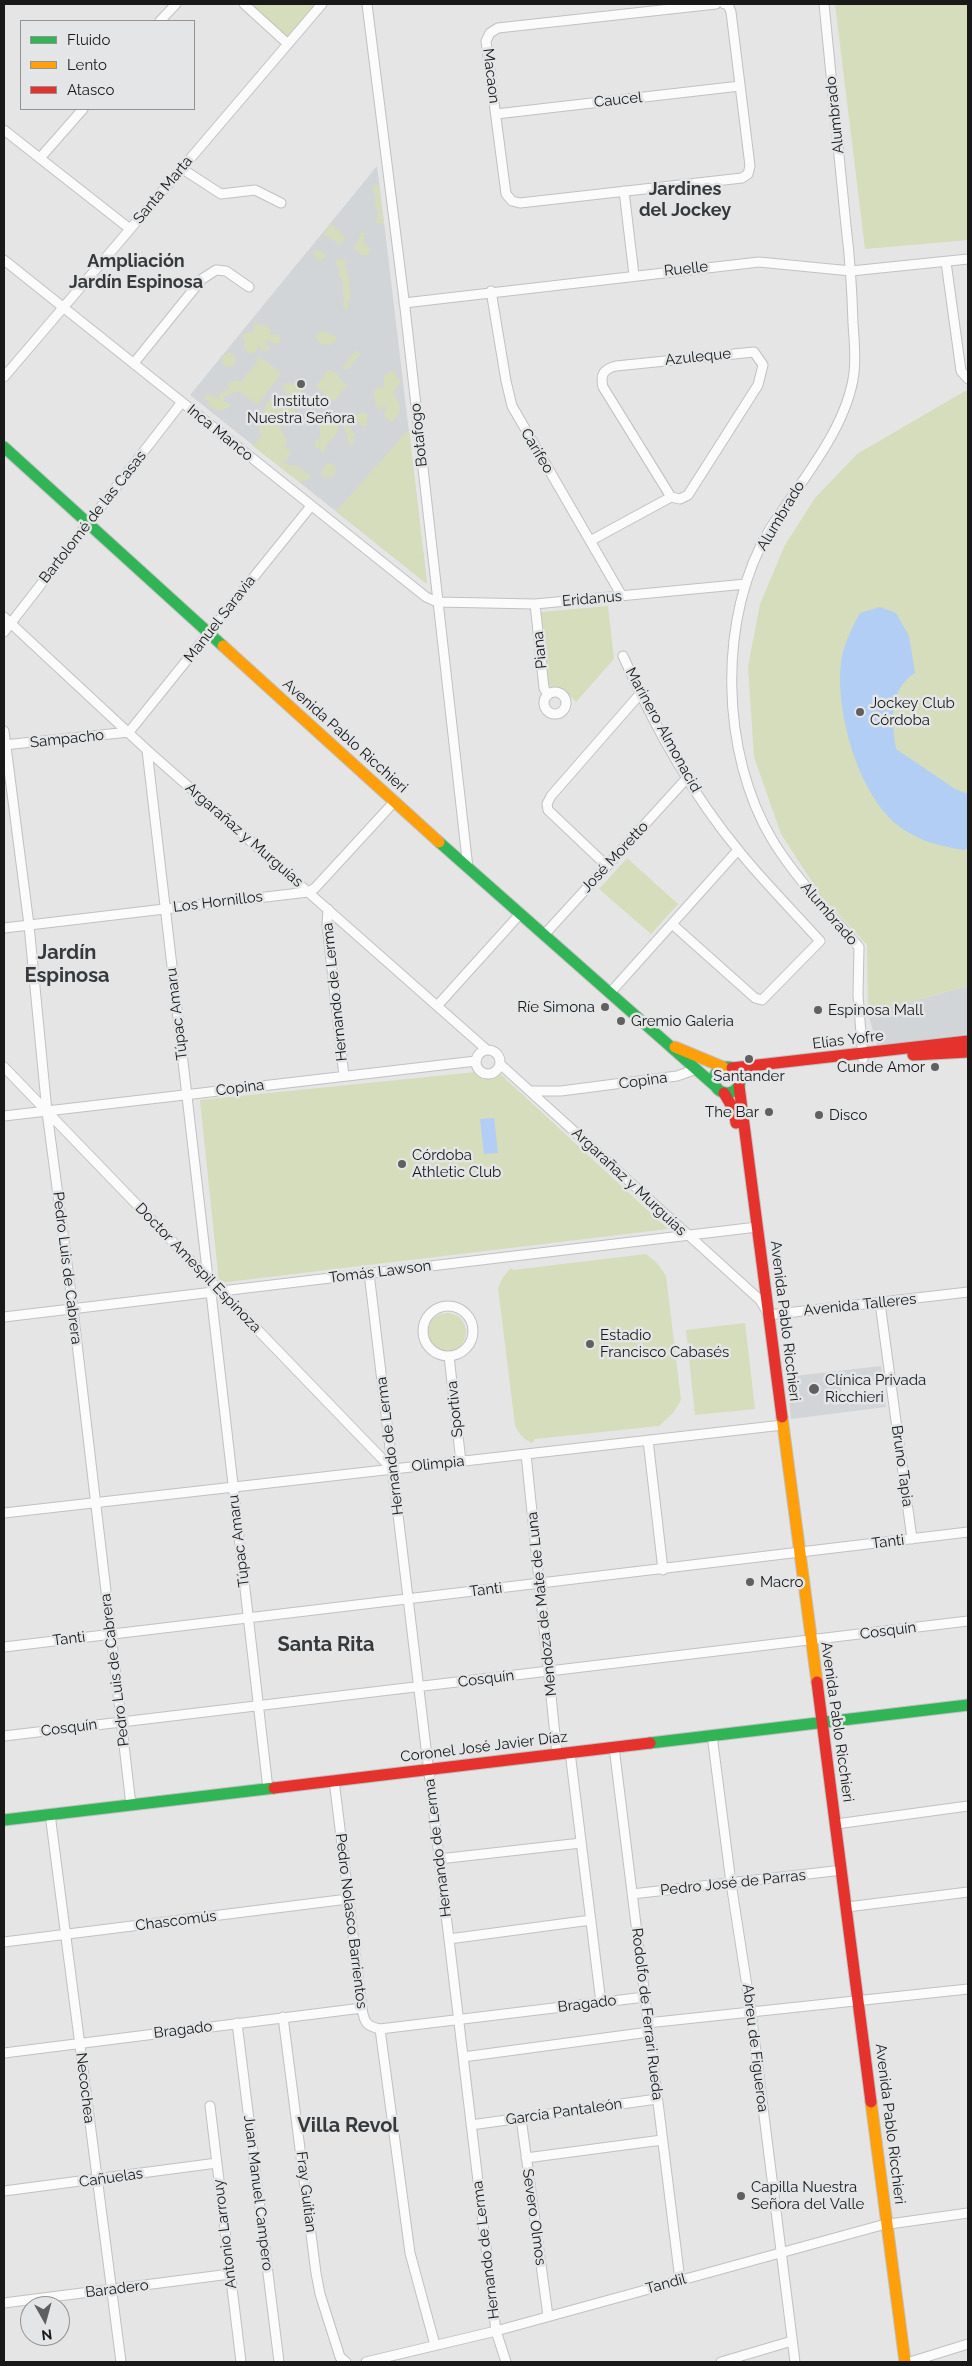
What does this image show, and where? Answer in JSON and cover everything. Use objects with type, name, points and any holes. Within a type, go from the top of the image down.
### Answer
[{"type":"main road","name":"Avenida Pablo Ricchieri","points":[[4,446],[468,868],[669,1045],[694,1070],[714,1085]]},
{"type":"main road","name":"Elías Yofre","points":[[740,1084],[753,1073],[968,1041]]},
{"type":"main road","name":"Avenida Pablo Ricchieri","points":[[669,1045],[728,1067]]},
{"type":"main road","name":"Elías Yofre","points":[[728,1067],[863,1056],[968,1052]]},
{"type":"main road","points":[[728,1067],[738,1073],[740,1084],[732,1092],[724,1093],[714,1085],[716,1072],[728,1067]]},
{"type":"main road","name":"Avenida Pablo Ricchieri","points":[[740,1084],[760,1300],[779,1425],[819,1723],[836,1824],[847,1907],[856,2002],[905,2362]]},
{"type":"main road","name":"Avenida Pablo Ricchieri","points":[[724,1093],[734,1110],[769,1315],[779,1425]]},
{"type":"main road","name":"Coronel José Javier Díaz","points":[[4,1820],[968,1705]]},
{"type":"main road","name":"Avenida Pablo Ricchieri","points":[[819,1723],[834,1872],[856,2002]]},
{"type":"main road","name":"Avenida Pablo Ricchieri","points":[[885,2225],[900,2362]]},
{"type":"street","points":[[161,20],[176,4]]},
{"type":"street","points":[[244,4],[288,44]]},
{"type":"street","name":"Santa Marta","points":[[4,377],[322,4]]},
{"type":"street","name":"Botafogo","points":[[367,4],[404,303],[468,868]]},
{"type":"street","name":"Macaon","points":[[716,4],[498,28],[490,33],[486,41],[506,194],[512,202],[520,203],[742,178],[748,174],[750,166],[731,12],[728,5],[724,4]]},
{"type":"street","name":"Alumbrado","points":[[824,4],[851,271],[855,350],[851,389],[836,428],[769,531],[746,584],[732,657],[731,691],[736,739],[745,776],[757,810],[777,847],[803,886],[859,947],[858,995],[863,1056]]},
{"type":"street","name":"Caucel","points":[[496,114],[740,86]]},
{"type":"street","points":[[40,158],[82,110]]},
{"type":"street","points":[[4,130],[130,229]]},
{"type":"street","points":[[181,168],[214,192],[221,194],[255,190],[281,203]]},
{"type":"street","points":[[624,191],[634,275]]},
{"type":"street","name":"Ruelle","points":[[404,303],[491,291],[759,262],[851,271],[968,259]]},
{"type":"street","name":"Inca Manco","points":[[4,260],[426,597],[437,602]]},
{"type":"street","points":[[946,262],[961,371],[966,378]]},
{"type":"street","points":[[134,363],[202,279],[216,270],[226,271],[249,287]]},
{"type":"street","name":"Carifeo","points":[[491,291],[512,406],[622,596]]},
{"type":"street","name":"Azuleque","points":[[590,541],[671,497],[680,499],[688,495],[758,385],[763,365],[754,352],[616,366],[606,368],[603,373],[603,387],[671,497]]},
{"type":"street","name":"Bartolomé de las Casas","points":[[4,632],[7,620],[89,524],[182,402]]},
{"type":"street","name":"Manuel Saravia","points":[[129,732],[311,506]]},
{"type":"street","name":"Eridanus","points":[[437,602],[535,604],[746,584]]},
{"type":"street","name":"Piana","points":[[535,604],[544,688],[548,694]]},
{"type":"street","name":"Argarañaz y Murguías","points":[[7,620],[147,750],[487,1050]]},
{"type":"street","name":"Marinero Almonacid","points":[[623,656],[640,694],[687,778],[738,850],[820,941],[762,1000],[755,998],[672,924]]},
{"type":"street","points":[[607,866],[548,810],[547,804],[550,796],[640,694]]},
{"type":"street","name":"Pedro Luis de Cabrera","points":[[4,731],[29,925],[46,1112],[73,1309],[131,1804]]},
{"type":"street","name":"Sampacho","points":[[5,745],[129,732]]},
{"type":"street","name":"Túpac Amaru","points":[[147,750],[208,1278]]},
{"type":"street","name":"José Moretto","points":[[544,934],[687,778]]},
{"type":"street","points":[[308,892],[315,888],[394,801]]},
{"type":"street","points":[[610,993],[738,850]]},
{"type":"street","name":"Los Hornillos","points":[[4,928],[308,892]]},
{"type":"street","name":"Hernando de Lerma","points":[[328,909],[327,926],[344,1076]]},
{"type":"street","points":[[437,1006],[520,914]]},
{"type":"street","points":[[487,1050],[496,1054],[500,1064],[496,1071],[486,1074],[480,1071],[476,1061],[479,1054],[487,1050]]},
{"type":"street","name":"Copina","points":[[4,1116],[476,1061]]},
{"type":"street","name":"Argarañaz y Murguías","points":[[500,1064],[686,1235],[760,1300]]},
{"type":"street","name":"Doctor Amespil Espinoza","points":[[4,1067],[392,1469]]},
{"type":"street","name":"Copina","points":[[530,1091],[561,1091],[677,1076],[694,1070]]},
{"type":"street","points":[[546,1105],[561,1091]]},
{"type":"street","name":"Tomás Lawson","points":[[4,1317],[753,1227]]},
{"type":"street","name":"Hernando de Lerma","points":[[369,1273],[496,2331],[506,2362]]},
{"type":"street","name":"Avenida Talleres","points":[[769,1315],[968,1292]]},
{"type":"street","name":"Túpac Amaru","points":[[211,1293],[268,1788]]},
{"type":"street","points":[[760,1300],[769,1315]]},
{"type":"street","name":"Bruno Tapia","points":[[880,1303],[912,1539]]},
{"type":"street","points":[[447,1307],[463,1312],[472,1326],[470,1343],[464,1350],[449,1356],[434,1352],[424,1340],[423,1333],[426,1318],[432,1312],[447,1307]]},
{"type":"street","name":"Sportiva","points":[[449,1356],[461,1462]]},
{"type":"street","name":"Olimpia","points":[[4,1513],[779,1425]]},
{"type":"street","points":[[648,1440],[662,1570]]},
{"type":"street","name":"Mendoza de Mate de Luna","points":[[526,1454],[557,1754]]},
{"type":"street","name":"Tanti","points":[[4,1647],[968,1532]]},
{"type":"street","name":"Cosquín","points":[[4,1736],[808,1642],[968,1621]]},
{"type":"street","name":"Abreu de Figueroa","points":[[712,1735],[731,1883],[751,2012],[795,2362]]},
{"type":"street","name":"Rodolfo de Ferrari Rueda","points":[[614,1747],[680,2280]]},
{"type":"street","points":[[570,1752],[601,2002]]},
{"type":"street","name":"Pedro Nolasco Barrientos","points":[[334,1780],[364,2021],[369,2026],[380,2029]]},
{"type":"street","points":[[836,1824],[968,1806]]},
{"type":"street","name":"Necochea","points":[[50,1814],[120,2362]]},
{"type":"street","points":[[439,1859],[581,1843]]},
{"type":"street","name":"Pedro José de Parras","points":[[632,1894],[834,1872]]},
{"type":"street","points":[[847,1907],[968,1892]]},
{"type":"street","name":"Chascomús","points":[[4,1942],[348,1899]]},
{"type":"street","points":[[449,1939],[591,1920]]},
{"type":"street","points":[[463,2056],[751,2012],[856,2002],[968,1988]]},
{"type":"street","name":"Bragado","points":[[380,2029],[644,1997]]},
{"type":"street","name":"Bragado","points":[[4,2053],[362,2008]]},
{"type":"street","name":"Fray Guitian","points":[[283,2018],[316,2273],[320,2294],[340,2357],[346,2362]]},
{"type":"street","name":"Juan Manuel Campero","points":[[237,2023],[279,2362]]},
{"type":"street","points":[[380,2029],[410,2253],[435,2345]]},
{"type":"street","name":"García Pantaleón","points":[[471,2125],[657,2099]]},
{"type":"street","name":"Antonio Larrouy","points":[[210,2106],[242,2362]]},
{"type":"street","name":"Severo Olmos","points":[[521,2118],[548,2316]]},
{"type":"street","points":[[526,2158],[662,2140]]},
{"type":"street","name":"Cañuelas","points":[[4,2191],[217,2163]]},
{"type":"street","name":"Tandil","points":[[366,2362],[496,2331],[885,2225],[968,2214]]},
{"type":"street","name":"Baradero","points":[[4,2303],[230,2274]]},
{"type":"street","points":[[721,2362],[792,2342]]},
{"type":"street","points":[[910,2362],[968,2344]]},
{"type":"shaded area","name":"Instituto Nuestra Señora","points":[[377,166],[385,230],[427,584],[190,395]]},
{"type":"shaded area","points":[[968,986],[968,1034],[877,1046],[868,1013]]},
{"type":"shaded area","name":"Clínica Privada Ricchieri","points":[[881,1366],[883,1380],[841,1384],[842,1398],[884,1393],[886,1407],[791,1419],[786,1377]]},
{"type":"green space","points":[[252,4],[316,4],[288,38]]},
{"type":"green space","points":[[835,4],[968,4],[968,240],[865,249]]},
{"type":"green space","points":[[375,184],[379,186],[384,224],[375,222],[379,211],[374,206],[376,199],[372,188]]},
{"type":"green space","points":[[332,224],[345,237],[341,245],[324,235],[327,227]]},
{"type":"green space","points":[[360,233],[366,233],[363,241],[371,250],[367,255],[361,255],[353,248],[359,240]]},
{"type":"green space","points":[[318,250],[328,256],[320,260],[314,257],[313,252]]},
{"type":"green space","points":[[337,259],[346,260],[345,268],[348,272],[346,273],[350,285],[348,287],[351,293],[349,295],[351,300],[347,302],[350,308],[346,309],[342,305],[344,301],[342,279],[339,278],[340,268],[335,264]]},
{"type":"green space","points":[[254,323],[268,326],[271,330],[270,335],[279,335],[280,342],[275,344],[267,340],[265,343],[269,346],[269,350],[263,351],[257,344],[257,352],[250,354],[244,349],[245,342],[242,336],[245,333],[251,333],[254,329]]},
{"type":"green space","points":[[321,330],[336,337],[335,342],[329,345],[320,344],[316,337]]},
{"type":"green space","points":[[356,350],[361,354],[348,370],[342,367]]},
{"type":"green space","points":[[226,353],[232,353],[236,360],[232,367],[226,367],[222,363],[222,357]]},
{"type":"green space","points":[[260,357],[281,373],[258,405],[239,391],[225,396],[223,401],[230,404],[230,406],[224,410],[216,410],[208,404],[210,402],[205,400],[206,394],[220,399],[218,395],[229,389],[228,383],[238,380],[241,383]]},
{"type":"green space","points":[[328,370],[337,373],[347,385],[334,401],[316,387]]},
{"type":"green space","points":[[395,370],[397,378],[401,381],[393,393],[400,404],[399,415],[391,422],[385,417],[384,412],[387,408],[385,407],[381,410],[376,406],[374,392],[377,388],[384,386],[384,375]]},
{"type":"green space","points":[[298,380],[307,385],[299,395],[297,408],[293,410],[300,414],[299,419],[291,422],[293,425],[290,427],[280,425],[280,428],[287,440],[285,448],[289,449],[291,453],[284,463],[291,466],[295,465],[310,475],[310,479],[299,482],[253,446],[261,436],[259,427],[265,419],[266,404],[274,399],[283,405],[287,402],[288,397],[282,385],[287,383],[294,384]]},
{"type":"green space","name":"Jockey Club Córdoba","points":[[968,391],[968,986],[868,1013],[867,945],[820,894],[781,834],[754,757],[748,667],[760,604],[785,545],[815,498],[857,454]]},
{"type":"green space","points":[[309,405],[315,412],[326,414],[340,426],[332,440],[327,443],[324,454],[319,448],[314,447],[317,440],[320,439],[320,425],[322,422],[314,417],[308,420],[305,417],[309,411]]},
{"type":"green space","points":[[366,413],[368,416],[366,427],[359,424],[355,416]]},
{"type":"green space","points":[[348,423],[351,430],[356,434],[352,438],[355,441],[351,446],[344,426]]},
{"type":"green space","points":[[409,429],[427,584],[336,511]]},
{"type":"green space","points":[[332,463],[337,469],[332,477],[324,478],[321,474],[326,464]]},
{"type":"green space","points":[[608,606],[614,659],[576,702],[565,691],[551,687],[547,683],[541,612]]},
{"type":"green space","points":[[627,858],[678,904],[651,934],[599,889]]},
{"type":"green space","name":"Córdoba Athletic Club","points":[[496,1070],[668,1229],[219,1283],[200,1100]]},
{"type":"green space","name":"Estadio Francisco Cabasés","points":[[646,1254],[658,1264],[666,1276],[681,1400],[673,1413],[659,1426],[535,1439],[532,1443],[526,1440],[515,1425],[498,1288],[503,1277],[511,1268],[513,1270]]},
{"type":"green space","points":[[447,1313],[460,1319],[466,1332],[460,1345],[447,1351],[434,1345],[428,1332],[434,1319]]},
{"type":"green space","points":[[745,1323],[755,1409],[695,1415],[686,1330]]},
{"type":"water","points":[[880,607],[896,613],[909,636],[915,673],[906,680],[896,697],[893,728],[896,749],[955,789],[968,794],[968,847],[965,850],[931,843],[900,827],[885,813],[873,796],[853,752],[846,729],[842,705],[840,683],[842,656],[848,637],[860,613]]},
{"type":"water","points":[[494,1118],[498,1153],[484,1154],[480,1119]]},
{"type":"traffic: fast","points":[[4,447],[223,646]]},
{"type":"traffic: fast","points":[[439,842],[714,1085]]},
{"type":"traffic: fast","points":[[727,1067],[737,1070],[740,1080],[737,1090],[727,1093],[717,1090],[714,1080],[717,1070],[727,1067]]},
{"type":"traffic: fast","points":[[650,1743],[968,1705]]},
{"type":"traffic: fast","points":[[4,1820],[274,1788]]},
{"type":"traffic: slow","points":[[223,646],[439,842]]},
{"type":"traffic: slow","points":[[675,1047],[723,1067]]},
{"type":"traffic: slow","points":[[782,1417],[817,1682]]},
{"type":"traffic: slow","points":[[871,2102],[905,2362]]},
{"type":"traffic: jam","points":[[732,1068],[968,1041]]},
{"type":"traffic: jam","points":[[913,1055],[968,1052]]},
{"type":"traffic: jam","points":[[739,1086],[782,1417]]},
{"type":"traffic: jam","points":[[724,1093],[734,1110],[736,1123]]},
{"type":"traffic: jam","points":[[817,1682],[871,2102]]},
{"type":"traffic: jam","points":[[274,1788],[650,1743]]},
{"type":"place","name":"Instituto Nuestra Señora","points":[[301,384]]},
{"type":"place","name":"Jockey Club Córdoba","points":[[860,712]]},
{"type":"place","name":"Ríe Simona","points":[[605,1007]]},
{"type":"place","name":"Espinosa Mall","points":[[818,1010]]},
{"type":"place","name":"Gremio Galeria","points":[[621,1021]]},
{"type":"place","name":"Santander","points":[[749,1059]]},
{"type":"place","name":"Cunde Amor","points":[[935,1067]]},
{"type":"place","name":"The Bar","points":[[769,1112]]},
{"type":"place","name":"Disco","points":[[819,1115]]},
{"type":"place","name":"Córdoba Athletic Club","points":[[402,1164]]},
{"type":"place","name":"Estadio Francisco Cabasés","points":[[590,1344]]},
{"type":"place","name":"Clínica Privada Ricchieri","points":[[814,1389]]},
{"type":"place","name":"Macro","points":[[750,1582]]},
{"type":"place","name":"Capilla Nuestra Señora del Valle","points":[[741,2196]]},
{"type":"district","name":"Jardines del Jockey","points":[[685,200]]},
{"type":"district","name":"Ampliación Jardín Espinosa","points":[[136,272]]},
{"type":"district","name":"Jardín Espinosa","points":[[67,964]]},
{"type":"district","name":"Santa Rita","points":[[326,1645]]},
{"type":"district","name":"Villa Revol","points":[[348,2126]]}]
